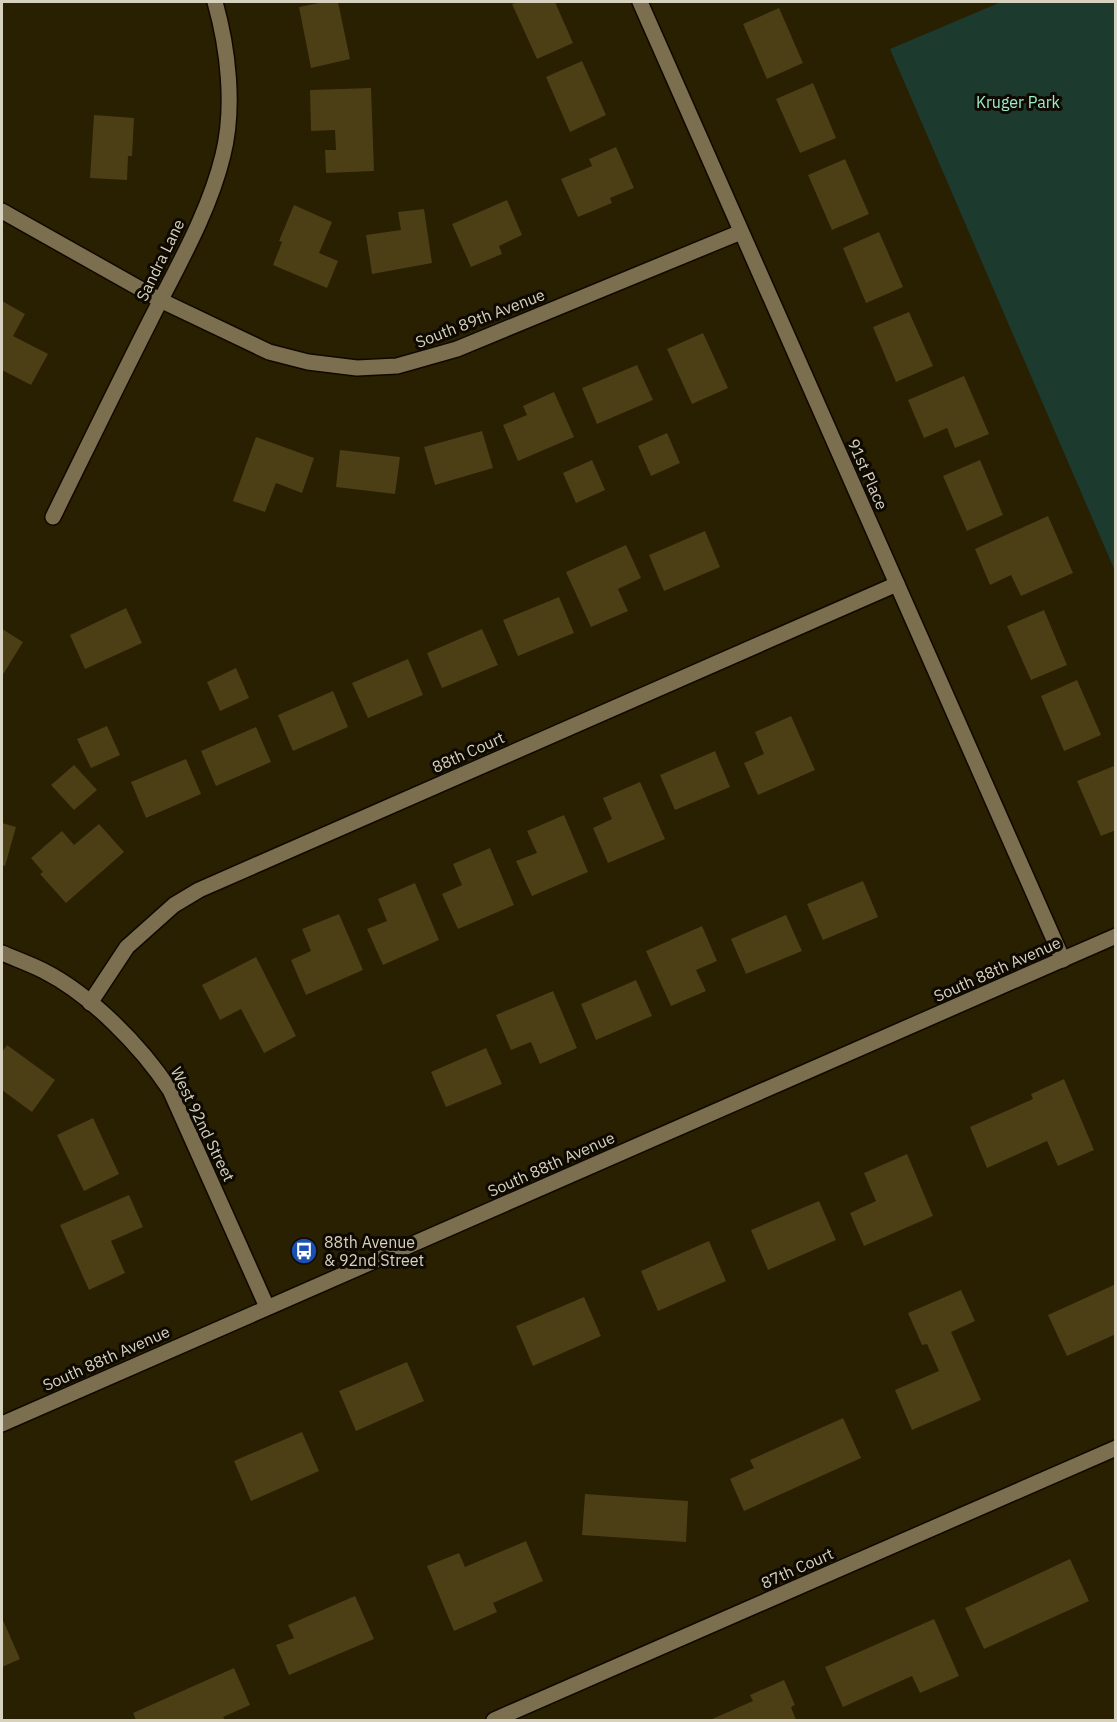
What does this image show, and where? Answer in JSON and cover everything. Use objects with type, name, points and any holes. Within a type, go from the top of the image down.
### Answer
[{"type":"street","name":"Sandra Lane","points":[[53,517],[180,264],[213,190],[224,153],[228,110],[228,71],[223,30],[215,2]]},
{"type":"street","name":"91st Place","points":[[640,2],[1063,960]]},
{"type":"street","name":"South 89th Avenue","points":[[2,211],[160,300],[269,352],[308,362],[357,368],[397,366],[458,349],[741,232]]},
{"type":"street","name":"88th Court","points":[[90,1002],[127,947],[174,905],[199,890],[897,584]]},
{"type":"street","name":"South 88th Avenue","points":[[2,1424],[1116,936]]},
{"type":"street","name":"West 92nd Street","points":[[2,953],[45,972],[90,1002],[153,1065],[170,1090],[267,1307]]},
{"type":"street","name":"87th Court","points":[[494,1720],[1116,1448]]},
{"type":"green space","name":"Kruger Park","points":[[1001,2],[1115,2],[1115,571],[890,49]]},
{"type":"building","points":[[338,2],[350,59],[311,68],[299,7]]},
{"type":"building","points":[[555,2],[573,43],[537,59],[512,4]]},
{"type":"building","points":[[779,8],[803,63],[767,79],[743,24]]},
{"type":"building","points":[[582,61],[606,115],[570,132],[546,77]]},
{"type":"building","points":[[813,83],[836,138],[800,153],[776,99]]},
{"type":"building","points":[[371,88],[374,171],[326,173],[325,150],[336,150],[335,130],[311,131],[310,90]]},
{"type":"building","points":[[94,115],[134,118],[132,156],[128,156],[127,180],[90,178]]},
{"type":"building","points":[[616,147],[634,188],[610,198],[612,203],[578,217],[561,179],[592,166],[589,159]]},
{"type":"building","points":[[845,159],[869,214],[832,230],[808,175]]},
{"type":"building","points":[[507,200],[522,235],[499,246],[502,254],[471,267],[452,224]]},
{"type":"building","points":[[294,205],[332,222],[319,253],[338,261],[327,288],[273,265],[282,242],[279,241]]},
{"type":"building","points":[[424,209],[432,263],[372,274],[366,235],[401,230],[398,212]]},
{"type":"building","points":[[879,232],[903,287],[866,303],[843,248]]},
{"type":"building","points":[[2,301],[25,314],[13,336],[48,354],[31,385],[2,370]]},
{"type":"building","points":[[909,312],[933,366],[896,382],[873,327]]},
{"type":"building","points":[[703,333],[728,388],[692,404],[667,349]]},
{"type":"building","points":[[637,365],[653,400],[597,424],[582,388]]},
{"type":"building","points":[[964,376],[989,434],[955,448],[947,428],[924,438],[908,400]]},
{"type":"building","points":[[554,392],[574,437],[518,461],[503,425],[527,415],[523,406]]},
{"type":"building","points":[[482,431],[493,468],[435,485],[424,447]]},
{"type":"building","points":[[667,433],[680,463],[651,476],[638,446]]},
{"type":"building","points":[[256,437],[314,458],[302,493],[276,483],[265,512],[233,501]]},
{"type":"building","points":[[340,450],[400,457],[395,494],[336,487]]},
{"type":"building","points":[[592,460],[605,490],[576,503],[563,473]]},
{"type":"building","points":[[980,460],[1003,515],[967,531],[943,476]]},
{"type":"building","points":[[1048,516],[1073,573],[1021,596],[1011,575],[990,585],[975,549]]},
{"type":"building","points":[[705,531],[720,567],[664,591],[649,555]]},
{"type":"building","points":[[626,545],[641,578],[618,589],[628,611],[591,627],[566,572]]},
{"type":"building","points":[[559,597],[574,633],[518,656],[503,620]]},
{"type":"building","points":[[126,608],[142,643],[85,669],[70,635]]},
{"type":"building","points":[[1044,610],[1067,665],[1031,680],[1007,626]]},
{"type":"building","points":[[2,629],[23,642],[2,676]]},
{"type":"building","points":[[482,629],[498,665],[442,688],[427,653]]},
{"type":"building","points":[[408,659],[423,695],[368,718],[352,683]]},
{"type":"building","points":[[236,668],[249,698],[220,711],[207,682]]},
{"type":"building","points":[[1077,680],[1101,735],[1064,751],[1041,696]]},
{"type":"building","points":[[333,691],[348,727],[293,751],[278,715]]},
{"type":"building","points":[[791,716],[815,770],[758,795],[744,763],[764,754],[755,732]]},
{"type":"building","points":[[107,726],[120,755],[91,768],[77,739]]},
{"type":"building","points":[[256,727],[271,762],[216,786],[201,751]]},
{"type":"building","points":[[715,751],[730,787],[675,810],[660,775]]},
{"type":"building","points":[[186,759],[201,794],[146,818],[131,782]]},
{"type":"building","points":[[74,765],[97,790],[74,810],[51,785]]},
{"type":"building","points":[[1114,766],[1116,830],[1101,836],[1077,781]]},
{"type":"building","points":[[640,782],[665,839],[608,863],[593,828],[612,819],[603,798]]},
{"type":"building","points":[[564,815],[588,872],[532,896],[516,861],[537,853],[527,831]]},
{"type":"building","points":[[2,823],[16,827],[5,866],[2,865]]},
{"type":"building","points":[[99,824],[124,852],[66,903],[40,874],[43,872],[31,858],[62,831],[74,845]]},
{"type":"building","points":[[490,848],[514,905],[458,929],[442,894],[462,885],[453,864]]},
{"type":"building","points":[[863,881],[878,917],[823,940],[807,904]]},
{"type":"building","points":[[415,883],[439,940],[383,965],[367,929],[387,921],[378,899]]},
{"type":"building","points":[[339,914],[363,970],[306,995],[291,960],[311,951],[302,929]]},
{"type":"building","points":[[786,915],[802,951],[746,974],[731,939]]},
{"type":"building","points":[[702,926],[717,961],[696,970],[706,991],[671,1006],[646,951]]},
{"type":"building","points":[[256,957],[296,1036],[264,1053],[241,1009],[220,1020],[202,985]]},
{"type":"building","points":[[636,980],[652,1016],[596,1040],[581,1004]]},
{"type":"building","points":[[553,991],[577,1048],[540,1064],[531,1042],[511,1050],[496,1015]]},
{"type":"building","points":[[7,1045],[55,1080],[32,1112],[2,1090],[2,1052]]},
{"type":"building","points":[[486,1048],[502,1084],[446,1107],[431,1072]]},
{"type":"building","points":[[1064,1079],[1094,1150],[1058,1166],[1047,1141],[987,1168],[970,1127],[1033,1099],[1031,1094]]},
{"type":"building","points":[[93,1118],[119,1174],[84,1191],[57,1135]]},
{"type":"building","points":[[907,1154],[933,1216],[864,1246],[850,1213],[876,1201],[864,1173]]},
{"type":"building","points":[[129,1195],[143,1227],[111,1241],[125,1273],[89,1290],[60,1225]]},
{"type":"building","points":[[819,1201],[836,1240],[768,1270],[751,1230]]},
{"type":"building","points":[[709,1241],[726,1281],[658,1311],[641,1271]]},
{"type":"building","points":[[1116,1284],[1116,1334],[1067,1356],[1048,1315]]},
{"type":"building","points":[[961,1290],[975,1321],[951,1332],[981,1400],[912,1430],[895,1390],[939,1371],[927,1344],[922,1345],[908,1313]]},
{"type":"building","points":[[584,1297],[601,1336],[533,1366],[516,1326]]},
{"type":"building","points":[[407,1362],[424,1401],[356,1431],[339,1391]]},
{"type":"building","points":[[843,1418],[861,1458],[744,1511],[730,1479],[754,1468],[750,1460]]},
{"type":"building","points":[[302,1432],[319,1471],[251,1501],[234,1461]]},
{"type":"building","points":[[585,1494],[688,1501],[686,1542],[582,1535]]},
{"type":"building","points":[[526,1541],[543,1581],[493,1603],[497,1612],[454,1631],[427,1566],[459,1553],[465,1567]]},
{"type":"building","points":[[1070,1559],[1089,1601],[984,1649],[965,1608]]},
{"type":"building","points":[[355,1596],[374,1639],[289,1675],[276,1645],[294,1638],[288,1625]]},
{"type":"building","points":[[2,1618],[20,1659],[2,1667]]},
{"type":"building","points":[[934,1619],[959,1676],[920,1693],[912,1676],[843,1707],[825,1667]]},
{"type":"building","points":[[234,1668],[250,1705],[223,1717],[225,1720],[136,1720],[133,1713]]},
{"type":"building","points":[[784,1680],[795,1705],[791,1707],[796,1720],[710,1720],[753,1701],[750,1695]]},
{"type":"place","name":"88th Avenue & 92nd Street","points":[[304,1251]]}]
